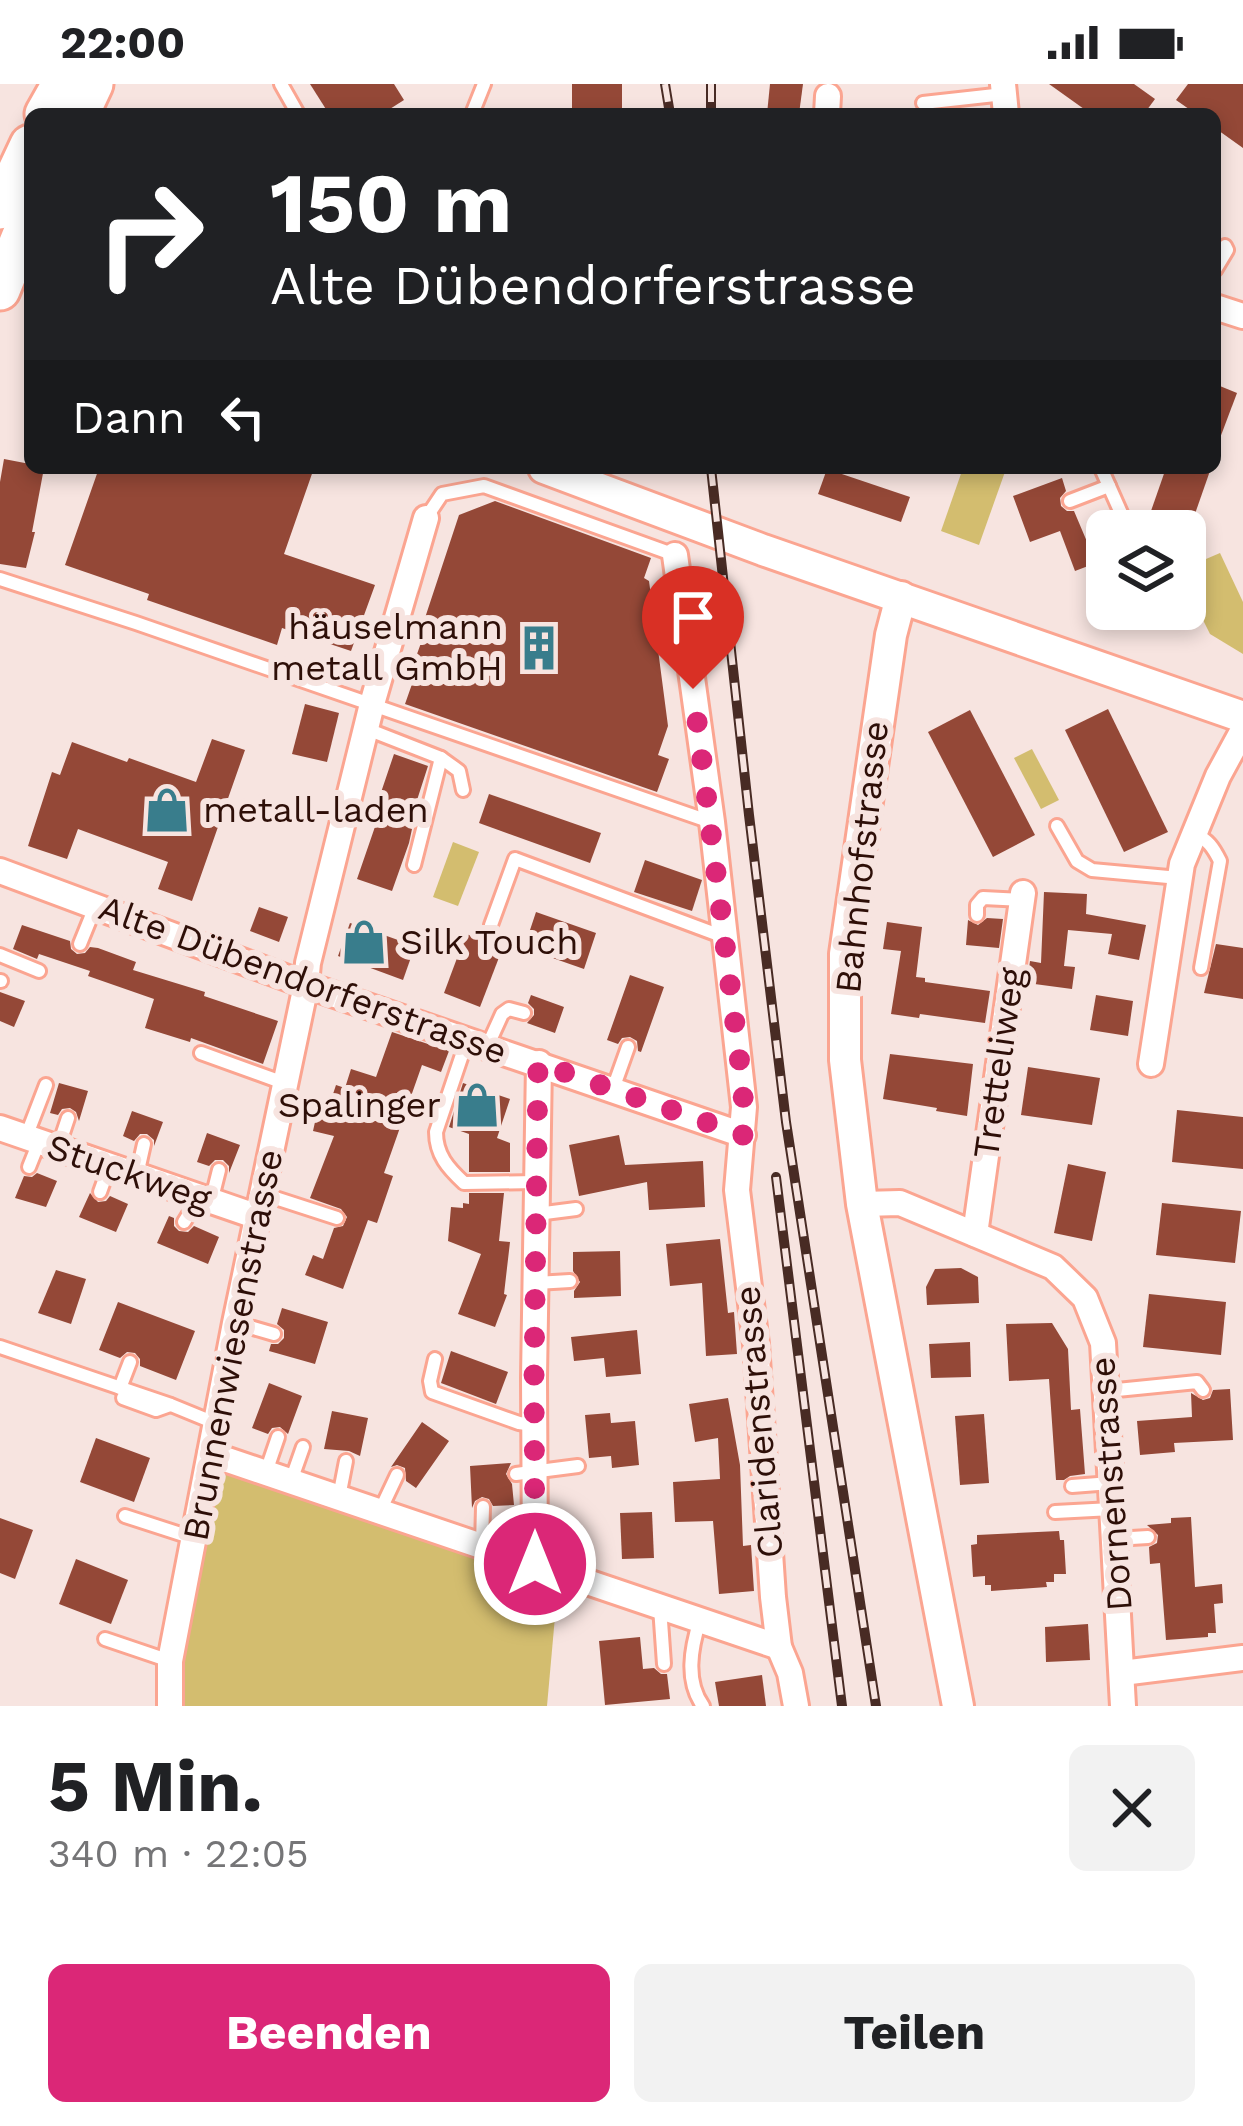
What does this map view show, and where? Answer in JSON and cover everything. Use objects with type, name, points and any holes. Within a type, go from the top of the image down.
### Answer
[{"type":"main road","points":[[0,209],[24,158]]},
{"type":"main road","points":[[10,276],[24,234]]},
{"type":"street","points":[[560,474],[1243,717]]},
{"type":"street","name":"Brunnenwiesenstrasse","points":[[170,1706],[170,1661],[308,963],[369,716],[426,518]]},
{"type":"street","name":"Claridenstrasse","points":[[675,555],[744,1106],[737,1190],[755,1344],[773,1597],[779,1647],[796,1706]]},
{"type":"street","name":"Bahnhofstrasse","points":[[901,597],[874,739],[844,955],[845,1060],[862,1204],[958,1706]]},
{"type":"street","points":[[1151,1064],[1180,878],[1214,773],[1243,730]]},
{"type":"street","name":"Alte Dübendorferstrasse","points":[[0,872],[306,986],[743,1135]]},
{"type":"street","name":"Tretteliweg","points":[[975,1234],[974,1156],[1023,897]]},
{"type":"street","points":[[535,1564],[525,1474],[534,1425],[538,1063]]},
{"type":"street","name":"Stuckweg","points":[[0,1128],[205,1201],[261,1206]]},
{"type":"street","name":"Dornenstrasse","points":[[862,1204],[900,1203],[975,1234],[1053,1267],[1085,1298],[1103,1343],[1123,1706]]},
{"type":"street","points":[[210,1454],[779,1647]]},
{"type":"street","points":[[1122,1672],[1243,1658]]},
{"type":"lane","points":[[923,104],[1005,97]]},
{"type":"lane","points":[[1221,260],[1225,246]]},
{"type":"lane","points":[[1104,474],[1120,510]]},
{"type":"lane","points":[[426,518],[442,494],[484,486],[675,555]]},
{"type":"lane","points":[[1070,501],[1109,486]]},
{"type":"lane","points":[[0,579],[369,716],[712,822]]},
{"type":"lane","points":[[369,716],[459,771],[464,790]]},
{"type":"lane","points":[[414,865],[441,758]]},
{"type":"lane","points":[[1057,826],[1077,861],[1092,870],[1180,878]]},
{"type":"lane","points":[[1193,833],[1205,838],[1220,861],[1202,968]]},
{"type":"lane","points":[[491,925],[515,859],[725,937]]},
{"type":"lane","points":[[976,915],[983,898],[1023,897]]},
{"type":"lane","points":[[80,944],[94,907]]},
{"type":"lane","points":[[0,955],[40,971]]},
{"type":"lane","points":[[524,1013],[509,1009],[477,1043],[436,1132],[436,1147],[464,1183],[537,1182]]},
{"type":"lane","points":[[613,1089],[628,1047]]},
{"type":"lane","points":[[201,1053],[284,1082]]},
{"type":"lane","points":[[29,1167],[41,1142],[46,1085]]},
{"type":"lane","points":[[41,1142],[68,1118]]},
{"type":"lane","points":[[137,1176],[144,1144]]},
{"type":"lane","points":[[100,1192],[109,1167]]},
{"type":"lane","points":[[184,1222],[205,1201],[219,1170]]},
{"type":"lane","points":[[261,1206],[337,1218]]},
{"type":"lane","points":[[536,1214],[575,1209]]},
{"type":"lane","points":[[535,1283],[570,1281]]},
{"type":"lane","points":[[235,1323],[274,1334]]},
{"type":"lane","points":[[0,1347],[216,1423]]},
{"type":"lane","points":[[435,1359],[432,1392],[534,1425]]},
{"type":"lane","points":[[122,1393],[130,1362]]},
{"type":"lane","points":[[1107,1391],[1197,1382],[1203,1390]]},
{"type":"lane","points":[[266,1472],[278,1438]]},
{"type":"lane","points":[[291,1481],[303,1447]]},
{"type":"lane","points":[[339,1497],[346,1461]]},
{"type":"lane","points":[[525,1474],[578,1466]]},
{"type":"lane","points":[[380,1511],[397,1475]]},
{"type":"lane","points":[[1072,1486],[1112,1496]]},
{"type":"lane","points":[[1055,1512],[1112,1496]]},
{"type":"lane","points":[[482,1546],[483,1507]]},
{"type":"lane","points":[[125,1516],[194,1538]]},
{"type":"lane","points":[[1115,1540],[1148,1537]]},
{"type":"lane","points":[[660,1606],[664,1664]]},
{"type":"lane","points":[[700,1619],[691,1672],[695,1695],[703,1706]]},
{"type":"lane","points":[[105,1639],[170,1661]]},
{"type":"shaded area","points":[[961,474],[1004,474],[979,545],[941,531]]},
{"type":"shaded area","points":[[1220,553],[1243,602],[1243,654],[1210,634],[1206,626],[1206,559]]},
{"type":"shaded area","points":[[1032,749],[1059,800],[1041,809],[1014,758]]},
{"type":"shaded area","points":[[453,842],[479,852],[458,906],[433,897]]},
{"type":"shaded area","points":[[210,1454],[559,1572],[547,1706],[170,1706]]},
{"type":"building","points":[[310,84],[394,84],[404,100],[391,108],[325,108]]},
{"type":"building","points":[[572,84],[622,84],[622,108],[572,108]]},
{"type":"building","points":[[770,84],[803,84],[800,108],[768,108]]},
{"type":"building","points":[[1049,84],[1134,84],[1155,99],[1148,108],[1083,108]]},
{"type":"building","points":[[1188,84],[1243,84],[1243,148],[1221,132],[1221,108],[1187,108],[1176,100]]},
{"type":"building","points":[[1221,386],[1237,393],[1221,435]]},
{"type":"building","points":[[4,459],[24,463],[24,474],[43,474],[26,568],[0,564]]},
{"type":"building","points":[[97,474],[312,474],[284,554],[375,585],[351,651],[282,628],[277,645],[147,600],[149,594],[65,565]]},
{"type":"building","points":[[825,474],[842,474],[910,497],[901,522],[818,494]]},
{"type":"building","points":[[1164,474],[1209,474],[1196,510],[1151,510]]},
{"type":"building","points":[[1062,478],[1066,491],[1061,506],[1074,511],[1086,539],[1086,567],[1075,571],[1060,531],[1030,542],[1013,496]]},
{"type":"building","name":"häuselmann metall GmbH","points":[[495,501],[651,558],[644,578],[649,581],[668,726],[658,755],[669,759],[657,792],[405,704],[418,667],[413,665],[425,632],[421,630],[459,515]]},
{"type":"building","points":[[305,704],[339,713],[327,762],[292,754]]},
{"type":"building","points":[[1108,709],[1168,832],[1124,852],[1065,730]]},
{"type":"building","points":[[970,710],[1035,835],[993,857],[928,732]]},
{"type":"building","name":"metall-laden","points":[[212,739],[245,750],[192,901],[158,889],[168,862],[78,829],[67,859],[28,846],[52,772],[60,775],[72,742],[196,782]]},
{"type":"building","points":[[394,754],[428,766],[392,891],[357,879]]},
{"type":"building","points":[[489,794],[601,833],[590,863],[479,823]]},
{"type":"building","points":[[645,860],[702,880],[692,911],[634,892]]},
{"type":"building","points":[[1044,892],[1087,894],[1086,914],[1146,925],[1139,960],[1108,954],[1112,934],[1068,930],[1064,966],[1075,967],[1072,989],[1027,983],[1030,961],[1041,963]]},
{"type":"building","points":[[259,907],[288,917],[279,942],[250,931]]},
{"type":"building","points":[[536,912],[596,933],[584,969],[524,948]]},
{"type":"building","points":[[987,918],[1003,919],[999,948],[966,945],[968,920],[978,925]]},
{"type":"building","points":[[887,922],[922,927],[916,977],[990,991],[985,1023],[891,1014],[901,951],[883,949]]},
{"type":"building","points":[[350,923],[415,946],[403,980],[338,956]]},
{"type":"building","points":[[22,925],[70,941],[77,954],[98,948],[136,962],[133,970],[278,1021],[263,1064],[191,1038],[190,1042],[145,1028],[154,999],[88,976],[90,971],[13,949]]},
{"type":"building","points":[[466,934],[503,947],[480,1007],[444,993]]},
{"type":"building","points":[[1216,944],[1243,948],[1243,999],[1204,993]]},
{"type":"building","points":[[630,975],[664,987],[641,1052],[630,1037],[618,1044],[607,1040]]},
{"type":"building","points":[[0,992],[25,1001],[14,1027],[0,1021]]},
{"type":"building","points":[[531,995],[564,1007],[555,1033],[527,1023],[534,1015],[528,1003]]},
{"type":"building","points":[[1096,995],[1133,1001],[1128,1036],[1090,1030]]},
{"type":"building","points":[[392,1032],[449,1051],[441,1072],[422,1065],[384,1173],[393,1176],[377,1223],[368,1220],[343,1289],[305,1275],[313,1255],[323,1259],[334,1228],[343,1226],[347,1217],[341,1209],[310,1198],[334,1136],[313,1131],[319,1104],[329,1106],[336,1085],[345,1088],[351,1069],[376,1077]]},
{"type":"building","points":[[890,1054],[973,1064],[967,1116],[883,1099]]},
{"type":"building","points":[[1028,1067],[1100,1078],[1092,1125],[1021,1115]]},
{"type":"building","points":[[59,1083],[88,1091],[79,1121],[70,1108],[58,1115],[50,1113]]},
{"type":"building","points":[[463,1083],[510,1099],[497,1138],[510,1143],[510,1172],[469,1172],[469,1134],[449,1127]]},
{"type":"building","points":[[1177,1110],[1243,1117],[1243,1169],[1172,1162]]},
{"type":"building","points":[[132,1111],[163,1122],[154,1146],[147,1134],[134,1141],[123,1136]]},
{"type":"building","points":[[207,1133],[240,1145],[229,1173],[223,1160],[209,1166],[197,1162]]},
{"type":"building","points":[[619,1135],[625,1165],[703,1161],[705,1207],[649,1210],[647,1182],[579,1196],[569,1145]]},
{"type":"building","points":[[1068,1164],[1106,1172],[1092,1241],[1054,1233]]},
{"type":"building","points":[[37,1173],[57,1181],[46,1207],[15,1198],[24,1176]]},
{"type":"building","points":[[90,1193],[98,1202],[110,1196],[128,1204],[116,1232],[79,1217]]},
{"type":"building","points":[[469,1193],[504,1193],[499,1241],[510,1242],[507,1295],[495,1327],[458,1314],[481,1254],[448,1241],[451,1207],[469,1204]]},
{"type":"building","points":[[1162,1203],[1241,1211],[1235,1263],[1156,1255]]},
{"type":"building","points":[[169,1216],[179,1231],[188,1232],[194,1226],[219,1237],[208,1264],[157,1243]]},
{"type":"building","points":[[720,1239],[737,1354],[706,1356],[702,1283],[670,1286],[666,1244]]},
{"type":"building","points":[[620,1251],[621,1296],[574,1298],[580,1282],[573,1271],[573,1252]]},
{"type":"building","points":[[961,1268],[978,1277],[979,1303],[927,1305],[926,1287],[935,1269]]},
{"type":"building","points":[[56,1270],[86,1279],[71,1324],[38,1313]]},
{"type":"building","points":[[1149,1294],[1226,1302],[1221,1355],[1143,1347]]},
{"type":"building","points":[[118,1302],[195,1331],[176,1380],[140,1366],[135,1353],[120,1358],[99,1350]]},
{"type":"building","points":[[282,1308],[328,1322],[315,1364],[269,1351],[271,1344],[284,1338],[277,1324]]},
{"type":"building","points":[[1052,1323],[1068,1349],[1071,1410],[1080,1409],[1085,1474],[1064,1480],[1056,1480],[1049,1379],[1009,1381],[1006,1324]]},
{"type":"building","points":[[637,1330],[641,1374],[606,1377],[604,1358],[574,1361],[571,1337]]},
{"type":"building","points":[[970,1342],[971,1377],[931,1378],[929,1344]]},
{"type":"building","points":[[451,1351],[508,1372],[496,1404],[441,1383]]},
{"type":"building","points":[[269,1383],[302,1396],[288,1434],[280,1427],[268,1434],[252,1428]]},
{"type":"building","points":[[1230,1389],[1233,1440],[1174,1443],[1175,1452],[1140,1455],[1137,1421],[1192,1417],[1191,1393],[1203,1400],[1213,1390]]},
{"type":"building","points":[[728,1398],[740,1465],[743,1546],[751,1545],[754,1591],[719,1594],[713,1521],[675,1522],[673,1482],[720,1479],[718,1438],[695,1442],[689,1404]]},
{"type":"building","points":[[332,1411],[368,1418],[360,1456],[324,1449]]},
{"type":"building","points":[[610,1413],[611,1423],[635,1421],[639,1465],[612,1468],[611,1456],[589,1458],[585,1415]]},
{"type":"building","points":[[984,1414],[989,1483],[960,1485],[955,1416]]},
{"type":"building","points":[[422,1422],[449,1441],[416,1488],[406,1481],[405,1468],[391,1467]]},
{"type":"building","points":[[96,1438],[150,1458],[134,1502],[80,1482]]},
{"type":"building","points":[[511,1463],[506,1474],[514,1505],[493,1506],[482,1497],[472,1508],[470,1466]]},
{"type":"building","points":[[652,1512],[654,1558],[622,1559],[620,1513]]},
{"type":"building","points":[[1191,1517],[1195,1587],[1222,1584],[1223,1603],[1214,1604],[1216,1633],[1166,1640],[1160,1563],[1150,1564],[1149,1547],[1157,1543],[1158,1535],[1147,1525]]},
{"type":"building","points":[[0,1518],[33,1530],[15,1579],[0,1573]]},
{"type":"building","points":[[1059,1531],[1066,1574],[1054,1574],[1054,1582],[1046,1582],[1047,1587],[991,1591],[985,1576],[973,1577],[971,1545],[977,1544],[977,1535]]},
{"type":"building","points":[[76,1559],[128,1580],[111,1624],[59,1604]]},
{"type":"building","points":[[1088,1624],[1090,1660],[1046,1662],[1045,1627]]},
{"type":"building","points":[[640,1637],[643,1669],[667,1674],[670,1699],[605,1705],[599,1641]]},
{"type":"building","points":[[762,1675],[766,1706],[719,1706],[715,1682]]},
{"type":"railway","points":[[665,84],[669,108]]},
{"type":"railway","points":[[711,84],[711,108]]},
{"type":"railway","points":[[712,474],[786,1122],[876,1706]]},
{"type":"railway","points":[[776,1177],[842,1706]]},
{"type":"place","name":"häuselmann metall GmbH","points":[[539,648]]},
{"type":"place","name":"metall-laden","points":[[167,810]]},
{"type":"place","name":"Silk Touch","points":[[364,942]]},
{"type":"place","name":"Spalinger","points":[[477,1105]]},
{"type":"route","points":[[535,1564],[538,1063],[743,1135],[740,1064],[693,689]]}]
